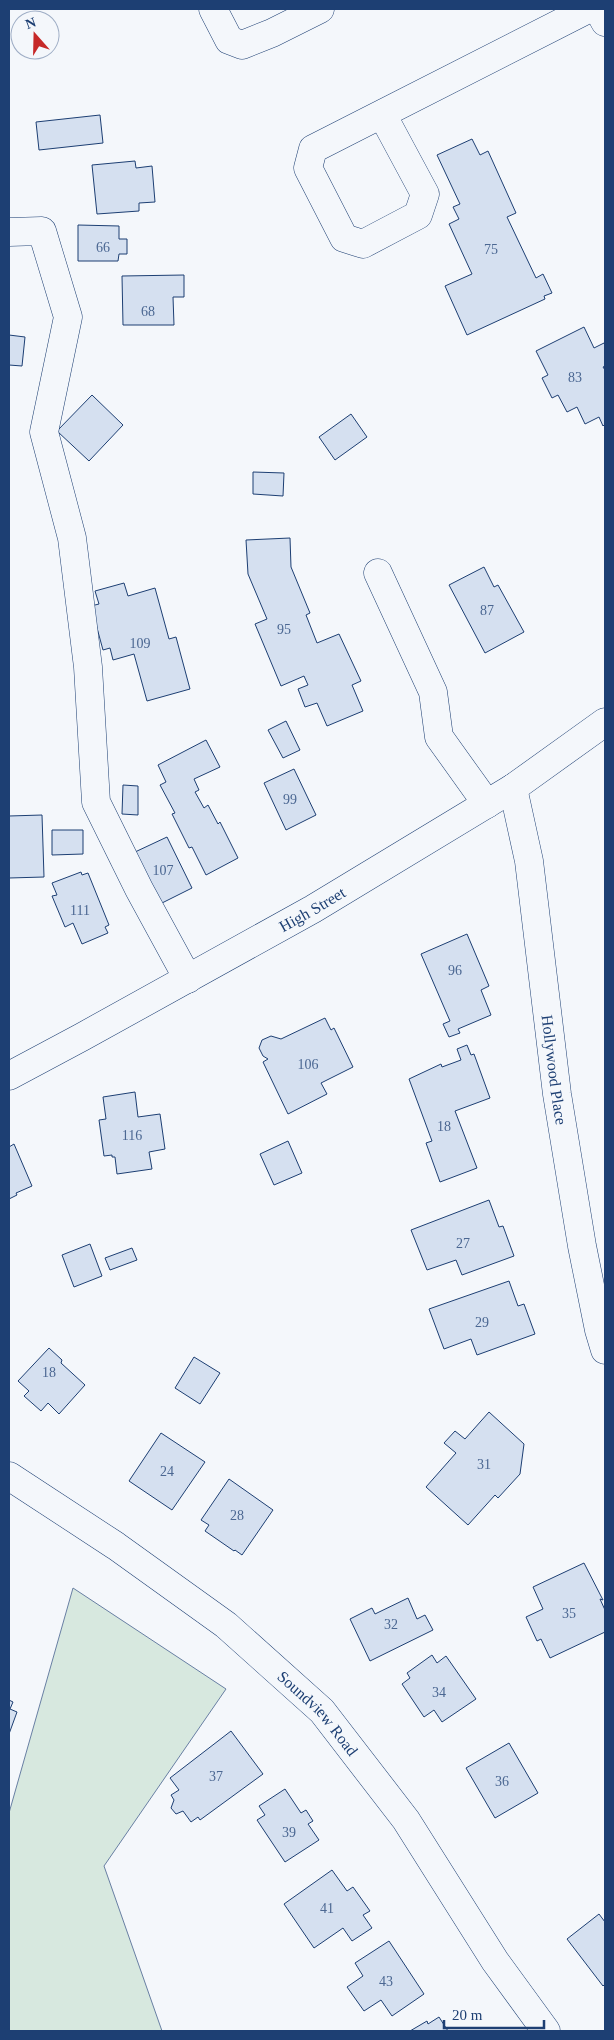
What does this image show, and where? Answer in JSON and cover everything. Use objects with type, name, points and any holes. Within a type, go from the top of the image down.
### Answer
[{"type":"street","points":[[213,9],[229,40],[242,45],[272,33],[320,9]]},
{"type":"street","points":[[382,114],[425,194],[418,214],[363,244],[344,238],[308,168],[312,149],[588,9]]},
{"type":"street","points":[[598,9],[605,22]]},
{"type":"street","points":[[9,232],[42,231],[68,317],[44,432],[72,538],[88,666],[96,802],[139,889],[188,979]]},
{"type":"street","points":[[378,573],[433,692],[439,737],[487,804]]},
{"type":"street","name":"High Street","points":[[9,1076],[313,909],[513,788],[605,722]]},
{"type":"street","name":"Hollywood Place","points":[[513,788],[529,861],[557,1094],[584,1256],[605,1350]]},
{"type":"street","name":"Soundview Road","points":[[9,1476],[116,1546],[226,1625],[322,1711],[406,1820],[495,1961],[546,2031]]},
{"type":"shaded area","points":[[73,1588],[226,1689],[104,1866],[162,2031],[9,2031],[9,1813]]},
{"type":"building","points":[[100,115],[103,143],[39,150],[36,122]]},
{"type":"building","points":[[472,139],[480,155],[488,151],[516,213],[507,217],[536,278],[543,274],[552,293],[544,296],[545,299],[467,335],[445,286],[472,274],[449,224],[459,219],[453,207],[460,204],[437,155]]},
{"type":"building","points":[[135,161],[136,168],[152,166],[155,202],[139,203],[139,211],[97,214],[92,165]]},
{"type":"building","points":[[78,225],[119,226],[119,239],[127,239],[127,254],[119,254],[118,261],[78,261]]},
{"type":"building","points":[[184,275],[184,297],[173,297],[174,325],[123,325],[122,276]]},
{"type":"building","points":[[584,327],[594,348],[604,343],[605,345],[605,366],[603,367],[605,370],[605,424],[603,426],[599,417],[585,424],[577,407],[567,412],[558,395],[552,398],[542,378],[548,375],[536,351]]},
{"type":"building","points":[[9,335],[25,337],[22,366],[9,365]]},
{"type":"building","points":[[92,395],[123,425],[89,461],[57,431]]},
{"type":"building","points":[[351,414],[367,437],[335,460],[319,437]]},
{"type":"building","points":[[253,472],[284,473],[283,496],[253,494]]},
{"type":"building","points":[[290,538],[291,567],[310,613],[306,615],[317,643],[339,634],[361,681],[352,685],[363,711],[327,726],[317,703],[305,707],[298,689],[308,685],[304,676],[281,686],[255,624],[267,619],[248,574],[246,540]]},
{"type":"building","points":[[484,567],[494,587],[498,585],[524,632],[485,653],[449,585]]},
{"type":"building","points":[[124,583],[128,596],[155,588],[169,639],[176,637],[190,689],[147,701],[134,654],[113,660],[110,648],[103,650],[91,606],[99,604],[95,591]]},
{"type":"building","points":[[286,721],[300,750],[283,758],[268,730]]},
{"type":"building","points":[[206,740],[220,767],[194,779],[199,790],[195,792],[204,808],[208,805],[218,824],[220,822],[238,858],[206,875],[192,847],[189,848],[172,814],[175,813],[160,785],[166,782],[158,765]]},
{"type":"building","points":[[294,769],[316,815],[286,830],[264,783]]},
{"type":"building","points":[[123,785],[138,786],[138,815],[122,814]]},
{"type":"building","points":[[42,815],[44,877],[9,878],[9,816]]},
{"type":"building","points":[[52,830],[83,830],[83,854],[52,855]]},
{"type":"building","points":[[167,837],[192,888],[160,904],[135,852]]},
{"type":"building","points":[[81,872],[82,875],[88,873],[109,925],[105,927],[108,933],[82,944],[73,923],[65,927],[52,896],[57,895],[52,883]]},
{"type":"building","points":[[467,934],[489,986],[481,990],[491,1015],[458,1029],[460,1033],[449,1037],[443,1024],[450,1021],[421,954]]},
{"type":"building","points":[[325,1018],[331,1030],[334,1028],[353,1067],[321,1083],[327,1094],[288,1114],[263,1062],[268,1059],[263,1056],[259,1048],[262,1040],[271,1036],[281,1039]]},
{"type":"building","points":[[467,1045],[471,1055],[474,1054],[490,1098],[455,1111],[477,1168],[440,1182],[426,1143],[432,1141],[409,1079],[441,1064],[442,1067],[461,1060],[457,1049]]},
{"type":"building","points":[[135,1092],[138,1117],[160,1114],[165,1149],[149,1152],[152,1169],[117,1174],[115,1157],[112,1157],[112,1155],[104,1156],[99,1120],[106,1119],[103,1097]]},
{"type":"building","points":[[288,1141],[302,1173],[274,1185],[260,1154]]},
{"type":"building","points":[[14,1144],[32,1186],[16,1193],[17,1195],[9,1199],[9,1147]]},
{"type":"building","points":[[489,1200],[499,1227],[503,1226],[514,1256],[462,1275],[456,1260],[427,1270],[411,1230]]},
{"type":"building","points":[[90,1244],[102,1276],[74,1287],[62,1255]]},
{"type":"building","points":[[132,1248],[137,1260],[110,1270],[105,1258]]},
{"type":"building","points":[[509,1281],[518,1306],[524,1304],[535,1334],[477,1355],[471,1339],[444,1349],[429,1309]]},
{"type":"building","points":[[49,1348],[62,1360],[61,1363],[85,1385],[59,1414],[48,1403],[41,1411],[24,1396],[29,1391],[18,1381]]},
{"type":"building","points":[[194,1357],[220,1373],[200,1404],[175,1388]]},
{"type":"building","points":[[489,1412],[524,1444],[520,1474],[498,1498],[495,1495],[468,1525],[426,1487],[456,1453],[444,1443],[455,1431],[465,1439]]},
{"type":"building","points":[[161,1433],[205,1462],[172,1510],[129,1481]]},
{"type":"building","points":[[229,1479],[273,1510],[242,1555],[205,1531],[209,1525],[201,1520]]},
{"type":"building","points":[[584,1563],[603,1600],[600,1599],[605,1610],[605,1632],[550,1658],[541,1639],[537,1641],[526,1617],[543,1609],[533,1587]]},
{"type":"building","points":[[408,1598],[417,1619],[425,1615],[433,1630],[370,1661],[350,1619],[372,1608],[375,1614]]},
{"type":"building","points":[[432,1655],[437,1663],[446,1656],[476,1699],[442,1722],[434,1710],[424,1717],[402,1684],[410,1678],[407,1673]]},
{"type":"building","points":[[9,1700],[13,1702],[10,1709],[17,1712],[9,1734]]},
{"type":"building","points":[[231,1731],[263,1774],[200,1820],[198,1817],[191,1822],[183,1811],[176,1814],[171,1808],[174,1800],[171,1795],[179,1790],[170,1778]]},
{"type":"building","points":[[509,1743],[538,1793],[495,1818],[466,1768]]},
{"type":"building","points":[[285,1789],[301,1813],[306,1810],[313,1821],[308,1824],[319,1840],[285,1862],[257,1820],[265,1815],[259,1806]]},
{"type":"building","points":[[332,1870],[347,1891],[353,1887],[370,1911],[363,1915],[372,1928],[352,1941],[343,1928],[314,1948],[284,1904]]},
{"type":"building","points":[[599,1914],[605,1922],[605,1984],[603,1986],[567,1939]]},
{"type":"building","points":[[389,1941],[424,1994],[392,2016],[381,2000],[364,2011],[347,1987],[363,1976],[355,1963]]},
{"type":"building","points":[[439,2017],[448,2031],[410,2031],[427,2021],[428,2024]]}]
